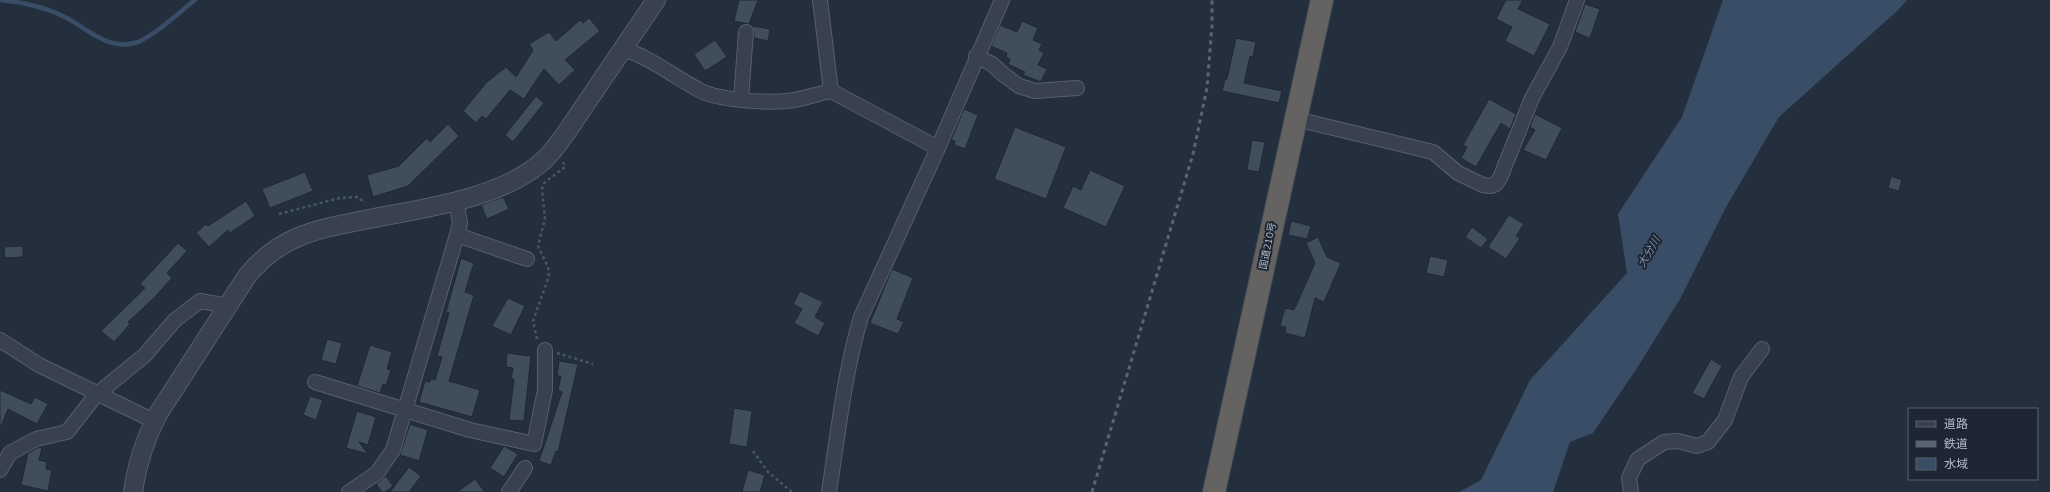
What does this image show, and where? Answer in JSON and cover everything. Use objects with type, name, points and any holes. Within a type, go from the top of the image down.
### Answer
[{"type":"highway","name":"国道210号","points":[[1214,492],[1322,0]]},
{"type":"street","points":[[133,492],[139,459],[154,421],[256,265],[282,245],[315,230],[456,200],[501,186],[528,172],[542,161],[566,133],[656,0]]},
{"type":"street","points":[[820,0],[831,91]]},
{"type":"street","points":[[829,492],[853,343],[861,317],[938,148],[976,56],[1002,0]]},
{"type":"street","points":[[1296,119],[1433,152],[1463,176],[1483,185],[1491,186],[1496,184],[1500,178],[1532,98],[1560,46],[1577,0]]},
{"type":"street","points":[[741,99],[746,32]]},
{"type":"street","points":[[623,49],[648,58],[703,92],[741,99],[787,101],[831,91],[938,148]]},
{"type":"street","points":[[976,56],[992,64],[1019,86],[1035,92],[1077,88]]},
{"type":"street","points":[[349,492],[377,473],[393,450],[457,235],[460,223],[456,200]]},
{"type":"street","points":[[457,235],[528,259]]},
{"type":"street","points":[[0,470],[10,453],[36,439],[66,432],[96,395],[145,354],[175,320],[200,300],[228,306]]},
{"type":"street","points":[[0,340],[39,365],[96,395],[154,421]]},
{"type":"street","points":[[1631,492],[1629,478],[1638,459],[1664,442],[1678,441],[1697,446],[1708,442],[1725,420],[1741,377],[1762,348]]},
{"type":"street","points":[[315,382],[470,430],[534,444],[545,390],[545,350]]},
{"type":"street","points":[[509,492],[525,468]]},
{"type":"path","points":[[562,158],[565,167],[544,183],[542,189],[545,219],[538,246],[548,267],[549,276],[533,321],[534,330],[539,346],[545,350],[593,364]]},
{"type":"path","points":[[279,214],[340,198],[358,197],[367,205],[372,218]]},
{"type":"path","points":[[753,451],[768,472],[792,492]]},
{"type":"water","name":"大分川","points":[[1723,0],[1907,0],[1897,11],[1779,117],[1726,207],[1680,299],[1637,368],[1593,433],[1570,442],[1553,492],[1459,492],[1481,480],[1530,380],[1627,273],[1618,214],[1682,117]]},
{"type":"building","points":[[739,0],[758,0],[749,24],[734,21]]},
{"type":"building","points":[[1506,0],[1523,0],[1518,9],[1550,24],[1534,56],[1505,41],[1512,27],[1496,19]]},
{"type":"building","points":[[1585,4],[1600,9],[1590,38],[1575,32]]},
{"type":"building","points":[[589,18],[600,31],[565,60],[575,70],[559,85],[544,69],[524,99],[510,90],[486,119],[482,116],[476,123],[463,111],[486,83],[506,67],[516,77],[533,50],[529,44],[549,32],[556,41],[580,20],[583,23]]},
{"type":"building","points":[[1022,21],[1038,28],[1033,40],[1042,44],[1039,50],[1044,53],[1038,65],[1047,69],[1041,82],[1023,75],[1025,72],[1008,64],[1010,59],[1006,57],[1007,53],[991,46],[1000,25],[1017,32]]},
{"type":"building","points":[[752,26],[770,29],[768,41],[754,38]]},
{"type":"building","points":[[1236,38],[1256,42],[1253,57],[1250,56],[1244,83],[1282,91],[1279,103],[1222,91],[1225,79],[1227,79]]},
{"type":"building","points":[[715,40],[727,57],[705,71],[694,54]]},
{"type":"building","points":[[536,96],[544,103],[513,142],[505,135]]},
{"type":"building","points":[[1489,99],[1516,114],[1510,129],[1501,123],[1476,167],[1461,158],[1467,147],[1463,145]]},
{"type":"building","points":[[964,109],[978,115],[965,149],[954,145],[955,141],[951,140]]},
{"type":"building","points":[[1535,114],[1562,128],[1546,160],[1523,150],[1535,130],[1530,127]]},
{"type":"building","points":[[448,124],[459,136],[408,186],[373,197],[367,175],[399,166],[427,138],[430,142]]},
{"type":"building","points":[[1015,127],[1066,147],[1046,199],[994,179]]},
{"type":"building","points":[[1252,140],[1265,142],[1259,172],[1247,170]]},
{"type":"building","points":[[1090,170],[1125,186],[1106,227],[1063,208],[1073,186],[1081,190]]},
{"type":"building","points":[[305,172],[313,191],[270,208],[262,189]]},
{"type":"building","points":[[1891,176],[1902,180],[1899,191],[1888,188]]},
{"type":"building","points":[[503,197],[509,209],[487,219],[481,205]]},
{"type":"building","points":[[246,201],[255,216],[230,233],[228,230],[209,247],[196,233],[206,224],[208,226]]},
{"type":"building","points":[[1509,215],[1524,224],[1516,236],[1520,238],[1506,259],[1488,247]]},
{"type":"building","points":[[1291,221],[1311,226],[1307,239],[1288,235]]},
{"type":"building","points":[[1472,227],[1488,239],[1481,248],[1465,237]]},
{"type":"building","points":[[1318,237],[1327,257],[1341,263],[1324,302],[1315,298],[1305,338],[1285,333],[1286,327],[1280,326],[1285,308],[1294,310],[1315,263],[1306,243]]},
{"type":"building","points":[[178,243],[187,251],[167,273],[172,278],[155,297],[128,322],[130,324],[114,342],[101,331],[145,288],[140,284]]},
{"type":"building","points":[[23,246],[23,257],[5,258],[4,247]]},
{"type":"building","points":[[1430,256],[1448,260],[1444,277],[1426,273]]},
{"type":"building","points":[[461,258],[474,263],[465,292],[474,295],[449,381],[480,390],[472,417],[419,402],[425,381],[430,382],[431,378],[435,380],[442,357],[437,356],[449,313],[446,312]]},
{"type":"building","points":[[892,269],[913,278],[897,319],[904,322],[898,334],[870,323]]},
{"type":"building","points":[[800,291],[823,302],[815,317],[825,323],[818,336],[794,323],[802,309],[793,304]]},
{"type":"building","points":[[508,298],[525,306],[511,335],[492,326]]},
{"type":"building","points":[[327,339],[342,343],[336,364],[321,360]]},
{"type":"building","points":[[370,345],[392,352],[387,369],[391,370],[386,385],[383,384],[380,393],[357,386]]},
{"type":"building","points":[[507,353],[531,356],[524,421],[509,420],[514,379],[511,379],[513,368],[506,367]]},
{"type":"building","points":[[1711,359],[1722,366],[1704,399],[1692,393]]},
{"type":"building","points":[[559,361],[578,364],[558,452],[556,451],[551,465],[539,461],[562,392],[558,390],[561,376],[557,376]]},
{"type":"building","points":[[0,390],[31,404],[35,397],[48,404],[37,424],[8,409],[0,429]]},
{"type":"building","points":[[310,396],[323,400],[316,420],[303,415]]},
{"type":"building","points":[[734,408],[752,411],[747,447],[729,444]]},
{"type":"building","points":[[357,411],[376,417],[368,445],[359,442],[368,454],[346,448]]},
{"type":"building","points":[[410,424],[428,430],[419,461],[400,455]]},
{"type":"building","points":[[504,446],[518,454],[504,477],[490,468]]},
{"type":"building","points":[[39,447],[42,448],[39,460],[47,462],[46,469],[52,470],[48,491],[21,485],[28,453]]},
{"type":"building","points":[[409,467],[421,476],[409,492],[390,492]]},
{"type":"building","points":[[748,470],[765,475],[760,492],[742,492]]},
{"type":"building","points":[[386,476],[393,486],[385,492],[382,492],[376,484]]},
{"type":"building","points":[[475,479],[485,492],[457,492]]},
{"type":"waterway","points":[[0,0],[17,2],[50,10],[65,17],[99,38],[118,44],[138,42],[153,34],[195,0]]},
{"type":"railway","points":[[1092,492],[1193,154],[1207,88],[1212,25],[1212,0]]}]
